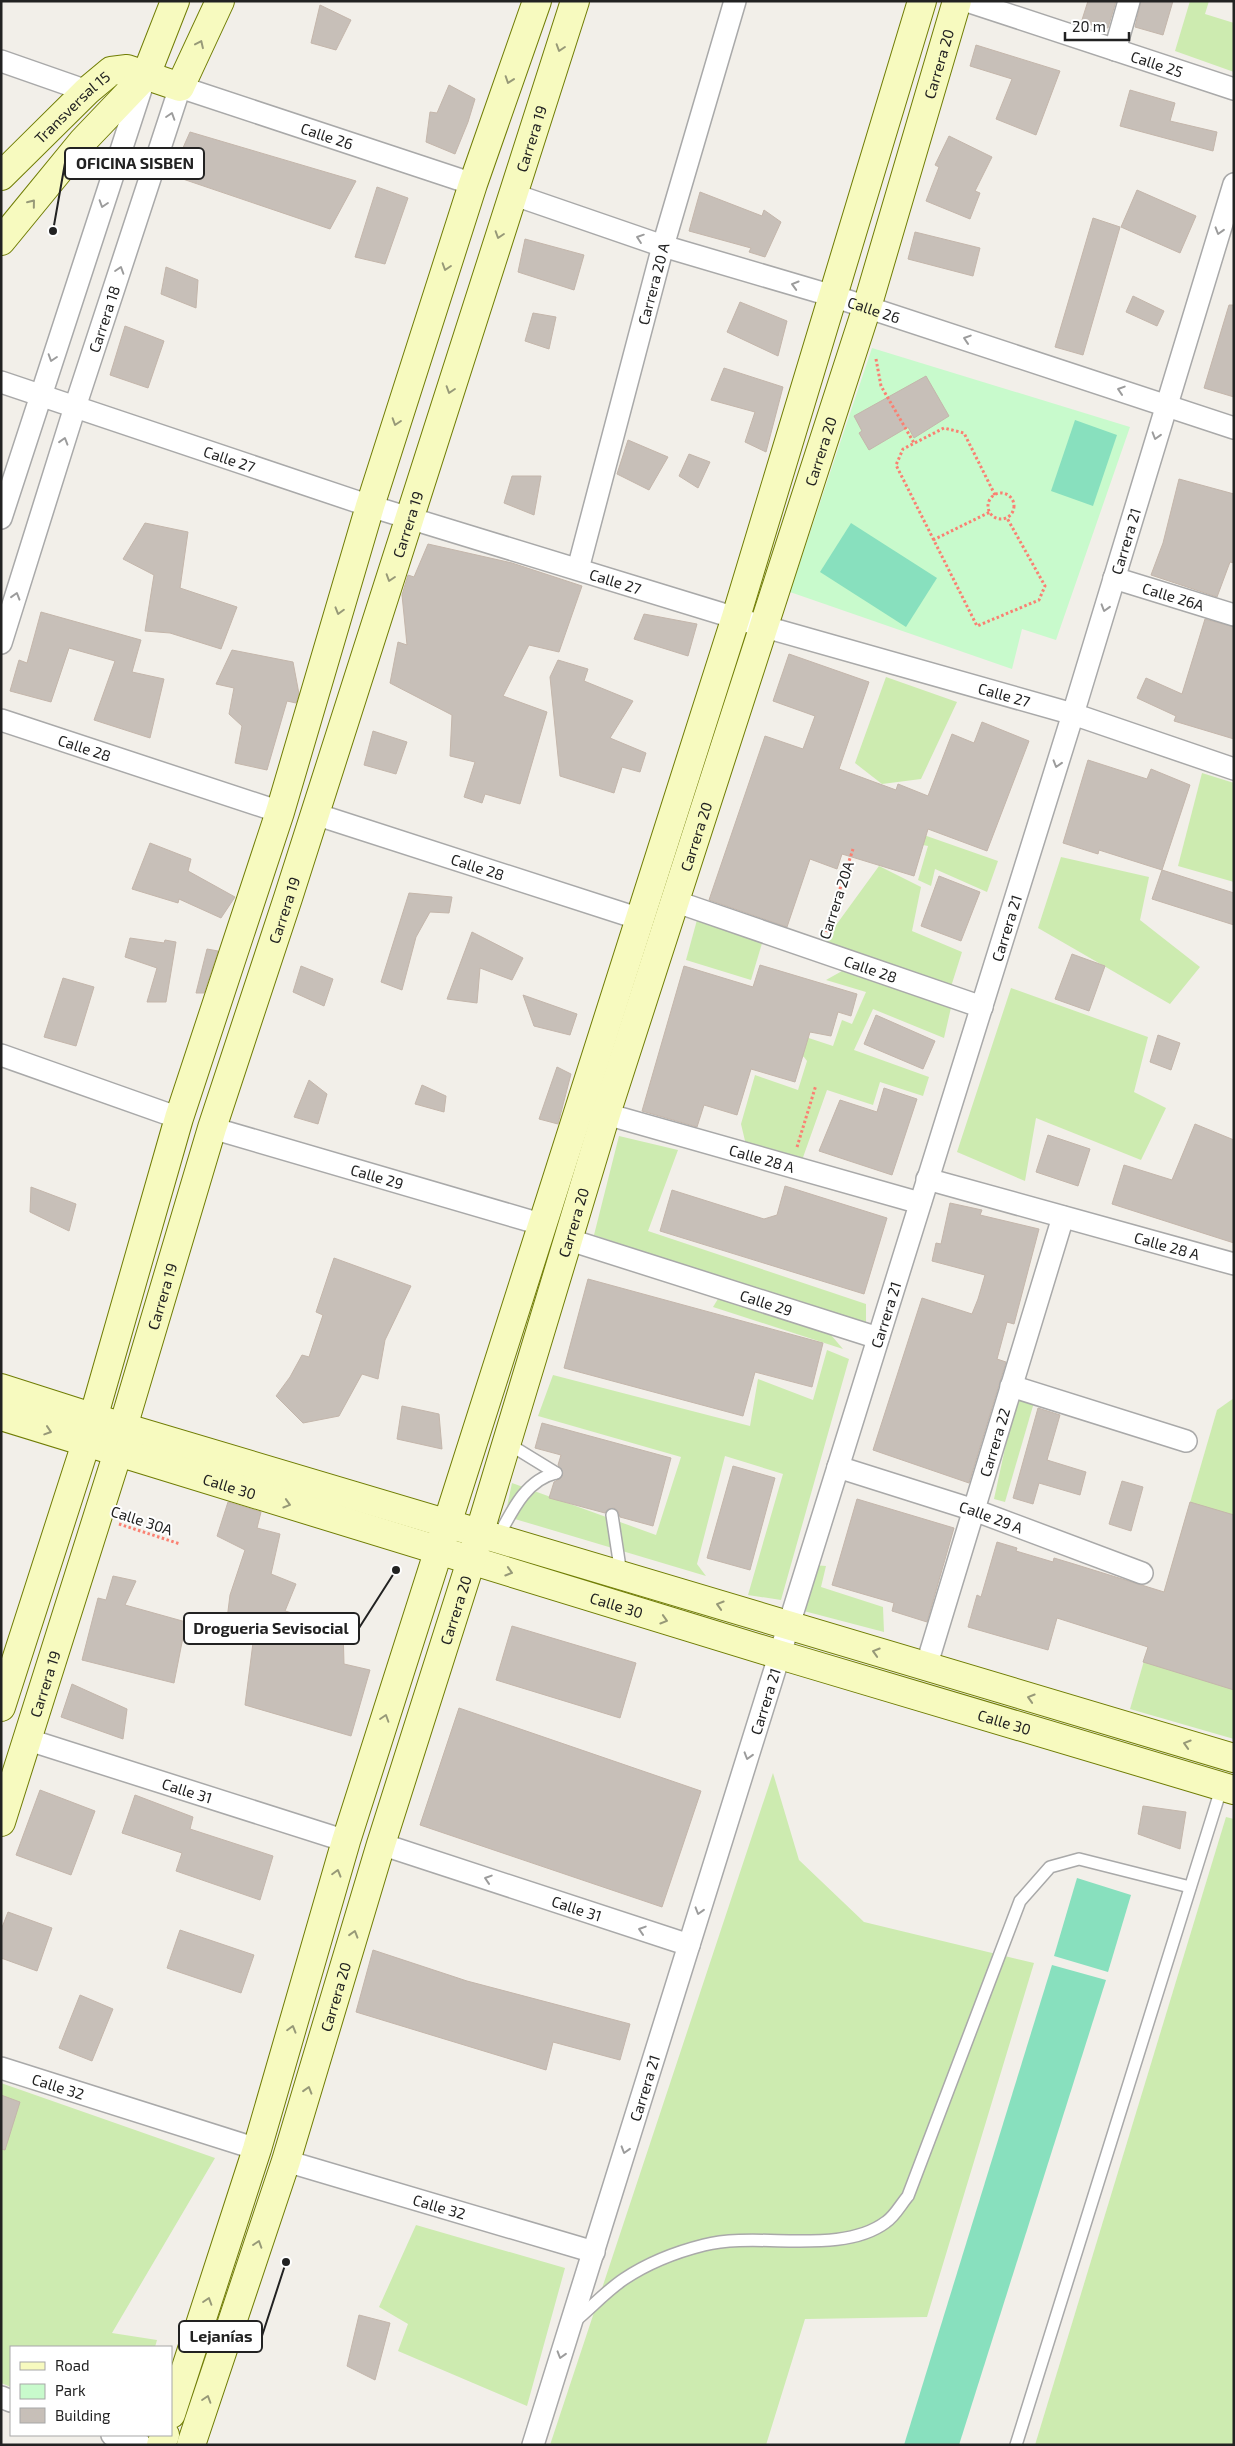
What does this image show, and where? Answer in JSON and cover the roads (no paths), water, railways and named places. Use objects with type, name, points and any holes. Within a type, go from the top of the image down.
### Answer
[{"type":"main road","points":[[175,1],[146,75],[180,87]]},
{"type":"main road","name":"Carrera 18","points":[[180,87],[220,1]]},
{"type":"main road","points":[[1,1707],[90,1430],[179,1118],[280,812],[370,506],[472,184],[537,1]]},
{"type":"main road","name":"Carrera 19","points":[[1,1822],[29,1740],[98,1518],[212,1128],[315,814],[575,1]]},
{"type":"main road","name":"Carrera 20","points":[[172,2411],[257,2149],[346,1841],[544,1225],[736,617],[922,1]]},
{"type":"main road","name":"Carrera 20","points":[[191,2445],[286,2160],[381,1844],[472,1561],[488,1536],[507,1443],[570,1240],[606,1114],[762,626],[867,307],[957,1]]},
{"type":"main road","name":"Transversal 15","points":[[1,176],[87,91],[111,71],[127,69],[146,75],[83,141],[1,241]]},
{"type":"main road","name":"Calle 30","points":[[1,1388],[90,1430],[438,1551],[1228,1788]]},
{"type":"main road","name":"Calle 30","points":[[1,1416],[90,1430]]},
{"type":"main road","name":"Calle 30","points":[[120,1440],[488,1536],[1234,1758]]},
{"type":"street","name":"Carrera 20 A","points":[[578,569],[663,246],[735,1]]},
{"type":"street","name":"Calle 25","points":[[967,1],[1234,89]]},
{"type":"street","points":[[1115,50],[1130,1]]},
{"type":"street","points":[[1,61],[87,91]]},
{"type":"street","points":[[1,518],[146,75]]},
{"type":"street","name":"Calle 26","points":[[180,87],[472,184]]},
{"type":"street","name":"Carrera 18","points":[[1,643],[75,407],[180,87]]},
{"type":"street","name":"Carrera 21","points":[[533,2445],[1073,714],[1234,184]]},
{"type":"street","name":"Calle 26","points":[[512,194],[663,246],[833,296],[1234,428]]},
{"type":"street","name":"Calle 27","points":[[1,382],[370,506],[762,626],[1073,714],[1234,769]]},
{"type":"street","name":"Calle 26A","points":[[1114,578],[1234,615]]},
{"type":"street","name":"Calle 28","points":[[1,720],[280,812]]},
{"type":"street","name":"Calle 28","points":[[315,814],[640,919]]},
{"type":"street","name":"Calle 28","points":[[674,901],[982,1006]]},
{"type":"street","points":[[1,1055],[179,1118]]},
{"type":"street","name":"Calle 28 A","points":[[606,1114],[920,1203]]},
{"type":"street","name":"Calle 29","points":[[212,1128],[544,1225]]},
{"type":"street","name":"Calle 28 A","points":[[927,1179],[1234,1264]]},
{"type":"street","name":"Carrera 22","points":[[926,1667],[1063,1217]]},
{"type":"street","name":"Calle 29","points":[[570,1240],[878,1338]]},
{"type":"street","points":[[1011,1386],[1186,1441]]},
{"type":"street","name":"Calle 29 A","points":[[838,1467],[974,1510],[1142,1573]]},
{"type":"street","name":"Calle 31","points":[[29,1740],[346,1841]]},
{"type":"street","name":"Calle 31","points":[[381,1844],[689,1945]]},
{"type":"street","name":"Calle 32","points":[[1,2068],[257,2149]]},
{"type":"street","name":"Calle 32","points":[[286,2160],[594,2252]]},
{"type":"street","points":[[115,2436],[141,2445]]},
{"type":"lane","points":[[488,1536],[542,1476],[556,1473],[507,1443]]},
{"type":"lane","points":[[612,1515],[621,1576]]},
{"type":"lane","points":[[1016,2445],[1190,1887],[1228,1788]]},
{"type":"lane","points":[[570,2326],[623,2280],[661,2259],[706,2245],[750,2240],[822,2241],[859,2235],[887,2222],[908,2196],[1020,1900],[1050,1867],[1079,1859],[1190,1887]]},
{"type":"place","name":"OFICINA SISBEN","points":[[53,231]]},
{"type":"place","name":"Drogueria Sevisocial","points":[[396,1570]]},
{"type":"place","name":"Lejanías","points":[[286,2262]]}]
